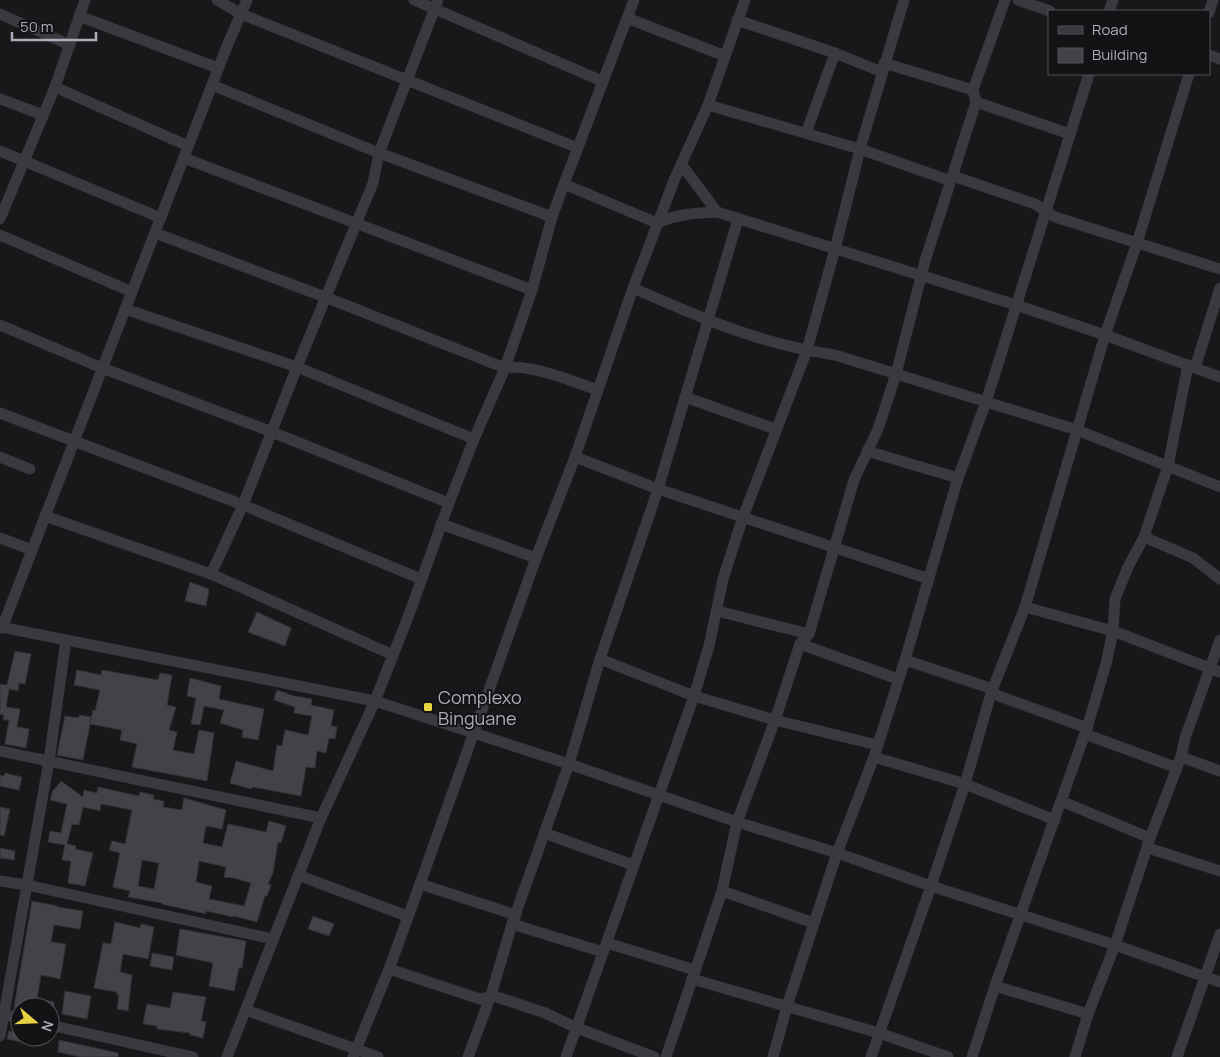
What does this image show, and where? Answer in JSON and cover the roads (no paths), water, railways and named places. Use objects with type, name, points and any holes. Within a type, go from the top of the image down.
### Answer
[{"type":"street","points":[[0,219],[56,87],[85,0]]},
{"type":"street","points":[[217,0],[241,14],[578,148]]},
{"type":"street","points":[[247,0],[218,68],[1,628],[375,701],[569,764],[737,822],[837,853],[931,886],[1116,945],[1220,982]]},
{"type":"street","points":[[414,0],[436,4],[602,81]]},
{"type":"street","points":[[227,1057],[321,818],[394,655],[449,503],[505,368],[532,290],[552,217],[634,0]]},
{"type":"street","points":[[355,1053],[389,969],[475,733],[536,558],[575,457],[633,288],[658,223],[708,105],[745,0]]},
{"type":"street","points":[[566,1057],[694,696],[709,646],[723,579],[743,517],[775,429],[807,350],[860,148],[904,0]]},
{"type":"street","points":[[671,1056],[694,975],[722,891],[737,822],[775,720],[800,644],[809,634],[854,480],[878,429],[896,374],[926,261],[976,102],[973,90],[1005,0]]},
{"type":"street","points":[[1018,0],[1048,10]]},
{"type":"street","points":[[211,574],[243,505],[325,297],[357,225],[373,184],[379,153],[436,4]]},
{"type":"street","points":[[0,14],[70,44]]},
{"type":"street","points":[[79,16],[218,68]]},
{"type":"street","points":[[627,18],[725,56]]},
{"type":"street","points":[[737,20],[883,68],[973,90]]},
{"type":"street","points":[[806,133],[834,53]]},
{"type":"street","points":[[772,1057],[837,853],[874,757],[905,660],[958,478],[986,402],[1044,211],[1089,75]]},
{"type":"street","points":[[871,1057],[965,784],[992,691],[1025,607],[1105,335],[1137,243],[1189,75]]},
{"type":"street","points":[[212,86],[379,153],[552,217]]},
{"type":"street","points":[[56,87],[188,146]]},
{"type":"street","points":[[0,99],[43,115]]},
{"type":"street","points":[[976,102],[1070,134]]},
{"type":"street","points":[[708,105],[860,148],[952,179],[1031,202],[1055,217],[1220,269]]},
{"type":"street","points":[[0,151],[160,218]]},
{"type":"street","points":[[184,158],[532,290]]},
{"type":"street","points":[[682,165],[717,212]]},
{"type":"street","points":[[564,184],[658,223],[677,216],[717,212],[1016,305],[1220,377]]},
{"type":"street","points":[[468,1057],[569,764],[600,659],[658,489],[738,219]]},
{"type":"street","points":[[155,233],[505,368],[533,369],[598,390]]},
{"type":"street","points":[[0,235],[132,292]]},
{"type":"street","points":[[633,288],[709,320],[771,340],[807,350],[835,355],[1077,430],[1220,487]]},
{"type":"street","points":[[972,1057],[995,986],[1086,731],[1106,664],[1113,632],[1116,599],[1128,566],[1144,538],[1168,466],[1191,367],[1220,288]]},
{"type":"street","points":[[125,309],[297,367],[474,439]]},
{"type":"street","points":[[0,326],[102,368],[272,432],[449,503]]},
{"type":"street","points":[[685,397],[775,429]]},
{"type":"street","points":[[0,413],[243,505],[421,579]]},
{"type":"street","points":[[867,451],[958,478]]},
{"type":"street","points":[[0,457],[30,469]]},
{"type":"street","points":[[575,457],[658,489],[929,579]]},
{"type":"street","points":[[45,516],[211,574],[394,655]]},
{"type":"street","points":[[441,524],[536,558]]},
{"type":"street","points":[[0,538],[32,550]]},
{"type":"street","points":[[1144,538],[1193,558],[1220,579]]},
{"type":"street","points":[[1025,607],[1113,632],[1215,671]]},
{"type":"street","points":[[717,610],[809,634]]},
{"type":"street","points":[[0,1036],[2,1014],[49,761],[66,640]]},
{"type":"street","points":[[1075,1057],[1088,1014],[1116,945],[1149,843],[1179,763],[1185,738],[1215,671],[1220,640]]},
{"type":"street","points":[[800,644],[898,679]]},
{"type":"street","points":[[600,659],[694,696],[775,720],[877,745]]},
{"type":"street","points":[[905,660],[992,691],[1086,731],[1179,763],[1220,772]]},
{"type":"street","points":[[0,751],[321,818]]},
{"type":"street","points":[[874,757],[965,784],[1055,820]]},
{"type":"street","points":[[1061,801],[1149,843],[1220,871]]},
{"type":"street","points":[[544,833],[633,865]]},
{"type":"street","points":[[298,875],[407,916]]},
{"type":"street","points":[[0,881],[273,939]]},
{"type":"street","points":[[420,884],[514,920],[879,1033],[948,1057]]},
{"type":"street","points":[[722,891],[814,923]]},
{"type":"street","points":[[1177,1057],[1220,934]]},
{"type":"street","points":[[389,969],[480,999],[491,994],[545,1013],[577,1028],[654,1057]]},
{"type":"street","points":[[995,986],[1088,1014]]},
{"type":"street","points":[[246,1010],[355,1053],[378,1057]]},
{"type":"street","points":[[60,1027],[193,1057]]},
{"type":"place","name":"Complexo Binguane","points":[[428,707]]}]
